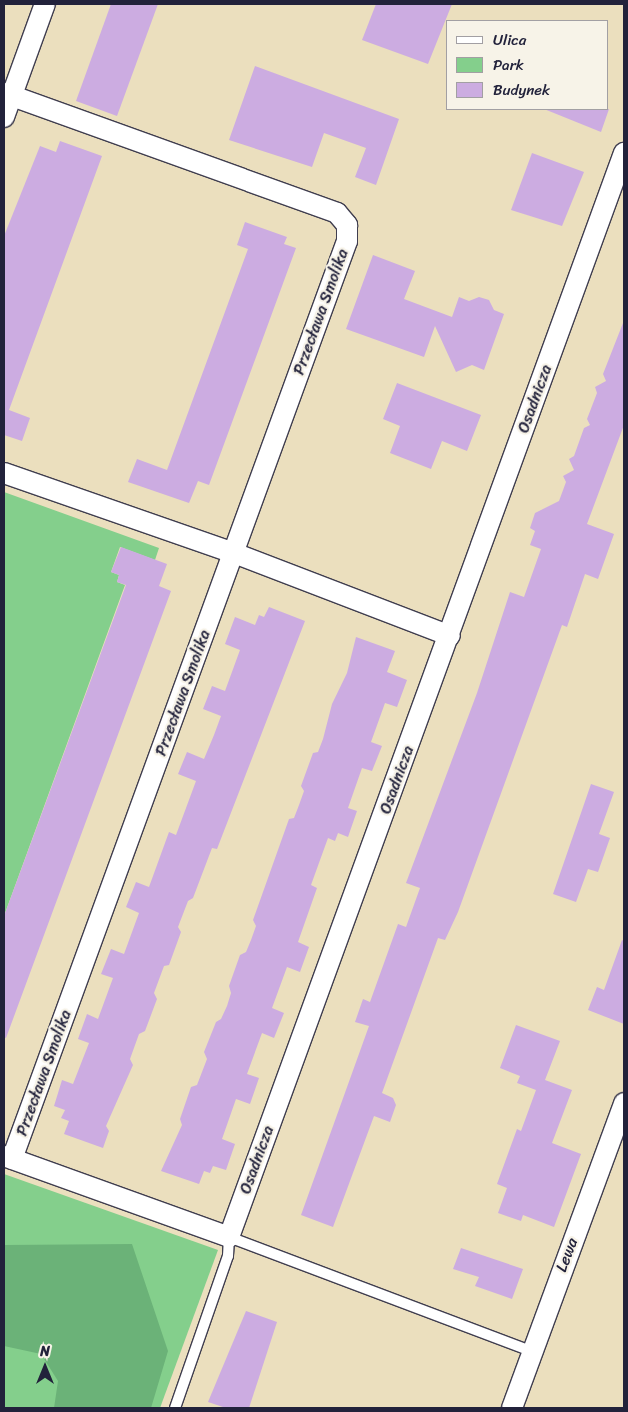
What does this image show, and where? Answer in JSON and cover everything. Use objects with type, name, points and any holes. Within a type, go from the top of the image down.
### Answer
[{"type":"street","points":[[4,116],[8,94],[45,4]]},
{"type":"street","name":"Przecława Smolika","points":[[8,94],[337,213],[347,225],[347,241],[234,553],[8,1158]]},
{"type":"street","name":"Osadnicza","points":[[229,1237],[450,636],[624,153]]},
{"type":"street","points":[[4,473],[234,553],[450,636]]},
{"type":"street","name":"Lewa","points":[[512,1408],[531,1351],[624,1103]]},
{"type":"street","points":[[8,1158],[229,1237]]},
{"type":"lane","points":[[229,1237],[531,1351]]},
{"type":"lane","name":"Osadnicza","points":[[174,1408],[228,1256],[229,1237]]},
{"type":"green space","points":[[4,492],[159,548],[155,560],[120,547],[111,572],[119,575],[117,582],[125,585],[4,916]]},
{"type":"green space","points":[[4,1174],[218,1250],[160,1408],[4,1408]]},
{"type":"green space","points":[[132,1244],[168,1351],[151,1408],[54,1408],[58,1381],[41,1354],[4,1346],[4,1245]]},
{"type":"building","points":[[111,4],[158,4],[117,116],[76,101]]},
{"type":"building","points":[[376,4],[452,4],[428,64],[362,40]]},
{"type":"building","points":[[255,66],[399,119],[376,185],[355,177],[366,148],[324,133],[312,167],[229,140]]},
{"type":"building","points":[[609,109],[601,132],[546,110]]},
{"type":"building","points":[[60,141],[102,156],[9,410],[30,418],[22,441],[4,435],[4,236],[40,146],[56,152]]},
{"type":"building","points":[[532,153],[584,172],[562,226],[511,210]]},
{"type":"building","points":[[245,222],[287,237],[284,244],[296,248],[209,485],[198,481],[189,503],[128,482],[137,459],[167,470],[248,249],[237,245]]},
{"type":"building","points":[[373,255],[415,271],[404,299],[452,317],[459,297],[469,301],[479,297],[489,300],[494,310],[504,314],[484,370],[472,365],[456,372],[435,326],[424,357],[346,329]]},
{"type":"building","points":[[623,323],[624,425],[587,524],[614,534],[598,579],[585,574],[567,627],[562,625],[458,912],[445,940],[438,938],[382,1093],[393,1098],[396,1105],[390,1122],[374,1116],[333,1227],[301,1215],[369,1026],[355,1022],[363,999],[370,1002],[398,924],[406,927],[420,888],[406,883],[477,693],[510,592],[524,597],[541,549],[530,545],[535,531],[530,528],[535,513],[559,501],[566,482],[563,476],[574,470],[569,459],[574,456],[584,428],[590,425],[587,419],[597,393],[595,387],[606,381],[603,374]]},
{"type":"building","points":[[397,383],[481,415],[467,451],[442,441],[431,469],[390,453],[400,426],[383,419]]},
{"type":"building","points":[[121,547],[167,564],[159,586],[171,591],[6,1038],[4,1037],[4,916],[126,585],[117,582],[119,575],[111,572]]},
{"type":"building","points":[[269,607],[305,621],[217,849],[212,848],[193,898],[188,901],[178,927],[181,932],[169,965],[164,966],[154,993],[157,999],[145,1031],[139,1034],[130,1059],[133,1065],[106,1126],[109,1131],[103,1148],[64,1134],[69,1121],[61,1118],[65,1110],[54,1106],[62,1080],[73,1084],[89,1043],[78,1039],[87,1014],[98,1019],[113,978],[101,974],[111,949],[124,954],[139,913],[126,907],[136,882],[149,887],[169,832],[176,835],[196,781],[178,774],[187,752],[204,759],[214,735],[221,716],[203,709],[212,686],[225,691],[240,650],[225,644],[235,617],[255,625],[259,615],[264,617]]},
{"type":"building","points":[[356,637],[395,651],[387,672],[407,680],[397,707],[385,703],[371,742],[382,746],[372,771],[362,768],[348,808],[357,811],[348,837],[338,833],[335,841],[328,838],[311,885],[317,888],[298,942],[309,947],[300,972],[287,967],[272,1008],[284,1013],[274,1038],[262,1033],[247,1074],[259,1078],[250,1104],[236,1099],[222,1139],[235,1144],[226,1170],[213,1166],[210,1173],[204,1171],[199,1184],[161,1171],[182,1125],[180,1119],[191,1087],[197,1085],[207,1059],[204,1052],[216,1022],[221,1019],[227,1006],[231,993],[229,986],[240,955],[246,952],[251,940],[256,926],[253,920],[289,819],[294,818],[299,805],[304,791],[301,786],[313,753],[318,752],[323,739],[332,704],[347,673]]},
{"type":"building","points":[[591,784],[614,792],[599,834],[610,838],[598,872],[588,869],[576,902],[553,894]]},
{"type":"building","points":[[622,940],[624,941],[624,1024],[588,1010],[597,987],[604,990]]},
{"type":"building","points":[[516,1025],[560,1041],[545,1080],[572,1090],[552,1143],[581,1154],[554,1227],[523,1215],[521,1221],[498,1213],[507,1188],[497,1184],[517,1129],[521,1131],[536,1090],[517,1083],[520,1076],[500,1068]]},
{"type":"building","points":[[461,1248],[523,1269],[512,1299],[475,1286],[479,1277],[453,1269]]},
{"type":"building","points":[[246,1311],[277,1322],[249,1408],[226,1408],[208,1402]]}]
